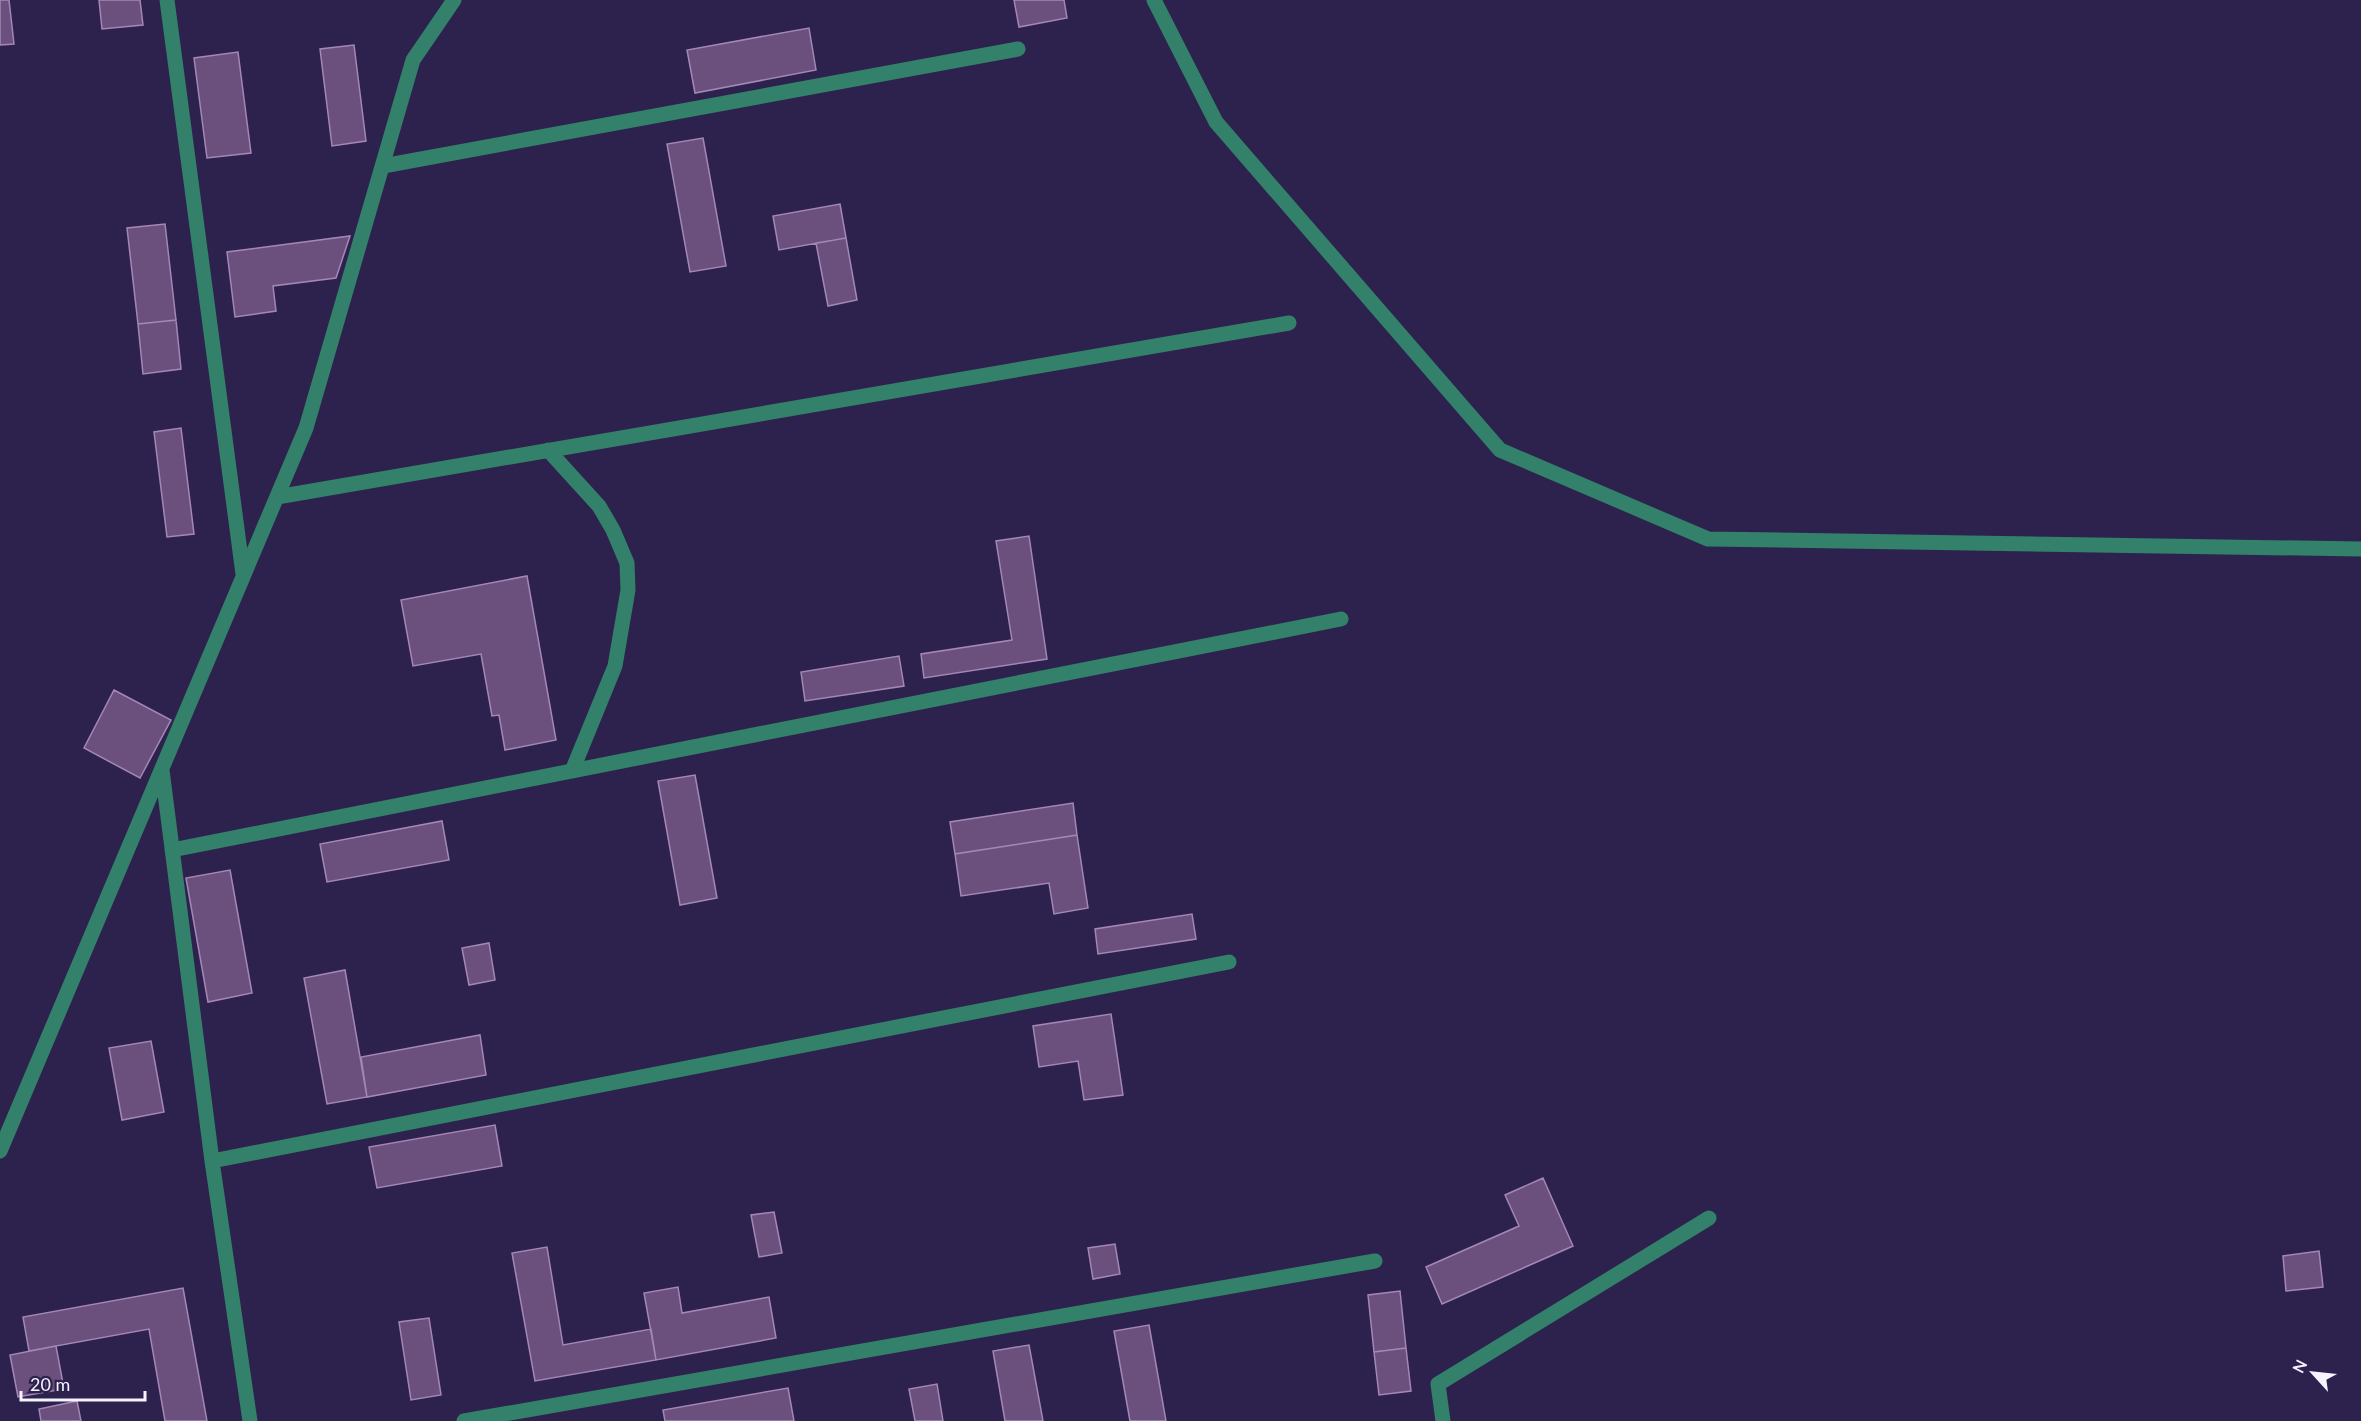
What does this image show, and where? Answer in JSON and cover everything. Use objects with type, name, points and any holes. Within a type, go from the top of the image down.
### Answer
[{"type":"lane","points":[[167,0],[243,576]]},
{"type":"lane","points":[[0,1152],[306,428],[413,60],[454,0]]},
{"type":"lane","points":[[1154,0],[1216,122],[1500,450],[1707,539],[2361,549]]},
{"type":"lane","points":[[382,166],[1018,49]]},
{"type":"lane","points":[[277,497],[1289,322]]},
{"type":"lane","points":[[548,450],[598,506],[613,530],[627,563],[628,590],[615,666],[572,771]]},
{"type":"lane","points":[[172,850],[1341,619]]},
{"type":"lane","points":[[162,768],[212,1161],[250,1421]]},
{"type":"lane","points":[[212,1161],[1229,962]]},
{"type":"lane","points":[[1443,1421],[1438,1384],[1709,1218]]},
{"type":"lane","points":[[464,1421],[1375,1261]]},
{"type":"building","points":[[0,0],[9,0],[14,44],[0,45]]},
{"type":"building","points":[[99,0],[140,0],[143,25],[102,29]]},
{"type":"building","points":[[1014,0],[1064,0],[1067,18],[1019,27]]},
{"type":"building","points":[[809,28],[816,70],[695,93],[687,50]]},
{"type":"building","points":[[354,45],[366,141],[332,146],[320,49]]},
{"type":"building","points":[[238,52],[251,153],[207,158],[194,58]]},
{"type":"building","points":[[703,138],[726,266],[690,272],[667,144]]},
{"type":"building","points":[[840,204],[846,238],[779,250],[773,216]]},
{"type":"building","points":[[165,224],[176,320],[138,324],[127,228]]},
{"type":"building","points":[[350,236],[336,278],[273,286],[276,311],[235,317],[227,252]]},
{"type":"building","points":[[846,238],[857,300],[828,306],[816,243]]},
{"type":"building","points":[[176,320],[181,369],[143,374],[138,324]]},
{"type":"building","points":[[181,428],[194,534],[167,537],[154,432]]},
{"type":"building","points":[[1029,536],[1047,659],[924,678],[921,654],[1012,640],[996,541]]},
{"type":"building","points":[[527,576],[556,740],[505,750],[499,715],[492,716],[481,654],[413,666],[401,600]]},
{"type":"building","points":[[899,656],[904,686],[805,701],[801,672]]},
{"type":"building","points":[[114,690],[171,720],[140,778],[84,748]]},
{"type":"building","points":[[695,775],[717,898],[680,905],[658,781]]},
{"type":"building","points":[[1073,803],[1077,835],[955,854],[950,822]]},
{"type":"building","points":[[442,821],[449,860],[327,882],[320,844]]},
{"type":"building","points":[[1077,835],[1088,908],[1054,914],[1049,883],[961,896],[955,854]]},
{"type":"building","points":[[230,870],[252,993],[208,1002],[186,878]]},
{"type":"building","points":[[1192,914],[1196,939],[1098,954],[1095,929]]},
{"type":"building","points":[[489,943],[495,980],[469,985],[462,948]]},
{"type":"building","points":[[345,970],[367,1097],[327,1104],[304,978]]},
{"type":"building","points":[[1111,1014],[1123,1095],[1084,1100],[1078,1061],[1039,1067],[1033,1026]]},
{"type":"building","points":[[480,1035],[486,1075],[367,1097],[361,1057]]},
{"type":"building","points":[[151,1041],[164,1112],[122,1120],[109,1048]]},
{"type":"building","points":[[495,1125],[502,1166],[377,1188],[369,1147]]},
{"type":"building","points":[[1543,1178],[1573,1246],[1442,1304],[1426,1267],[1519,1226],[1505,1195]]},
{"type":"building","points":[[774,1212],[782,1253],[759,1257],[751,1215]]},
{"type":"building","points":[[1115,1244],[1120,1274],[1093,1279],[1088,1248]]},
{"type":"building","points":[[547,1247],[563,1345],[651,1329],[656,1360],[535,1381],[512,1253]]},
{"type":"building","points":[[2319,1251],[2323,1287],[2286,1291],[2283,1256]]},
{"type":"building","points":[[678,1287],[682,1313],[769,1297],[776,1338],[656,1360],[644,1293]]},
{"type":"building","points":[[183,1288],[207,1421],[165,1421],[149,1329],[29,1351],[23,1317]]},
{"type":"building","points":[[1400,1291],[1406,1348],[1374,1352],[1368,1295]]},
{"type":"building","points":[[429,1318],[441,1395],[411,1400],[399,1322]]},
{"type":"building","points":[[1149,1325],[1166,1421],[1130,1421],[1114,1331]]},
{"type":"building","points":[[1029,1345],[1043,1421],[1005,1421],[993,1351]]},
{"type":"building","points":[[56,1346],[64,1389],[18,1397],[10,1355]]},
{"type":"building","points":[[1406,1348],[1411,1391],[1379,1395],[1374,1352]]},
{"type":"building","points":[[937,1384],[943,1421],[915,1421],[909,1389]]},
{"type":"building","points":[[788,1388],[794,1421],[665,1421],[663,1410]]},
{"type":"building","points":[[77,1401],[81,1421],[41,1421],[39,1409]]}]
